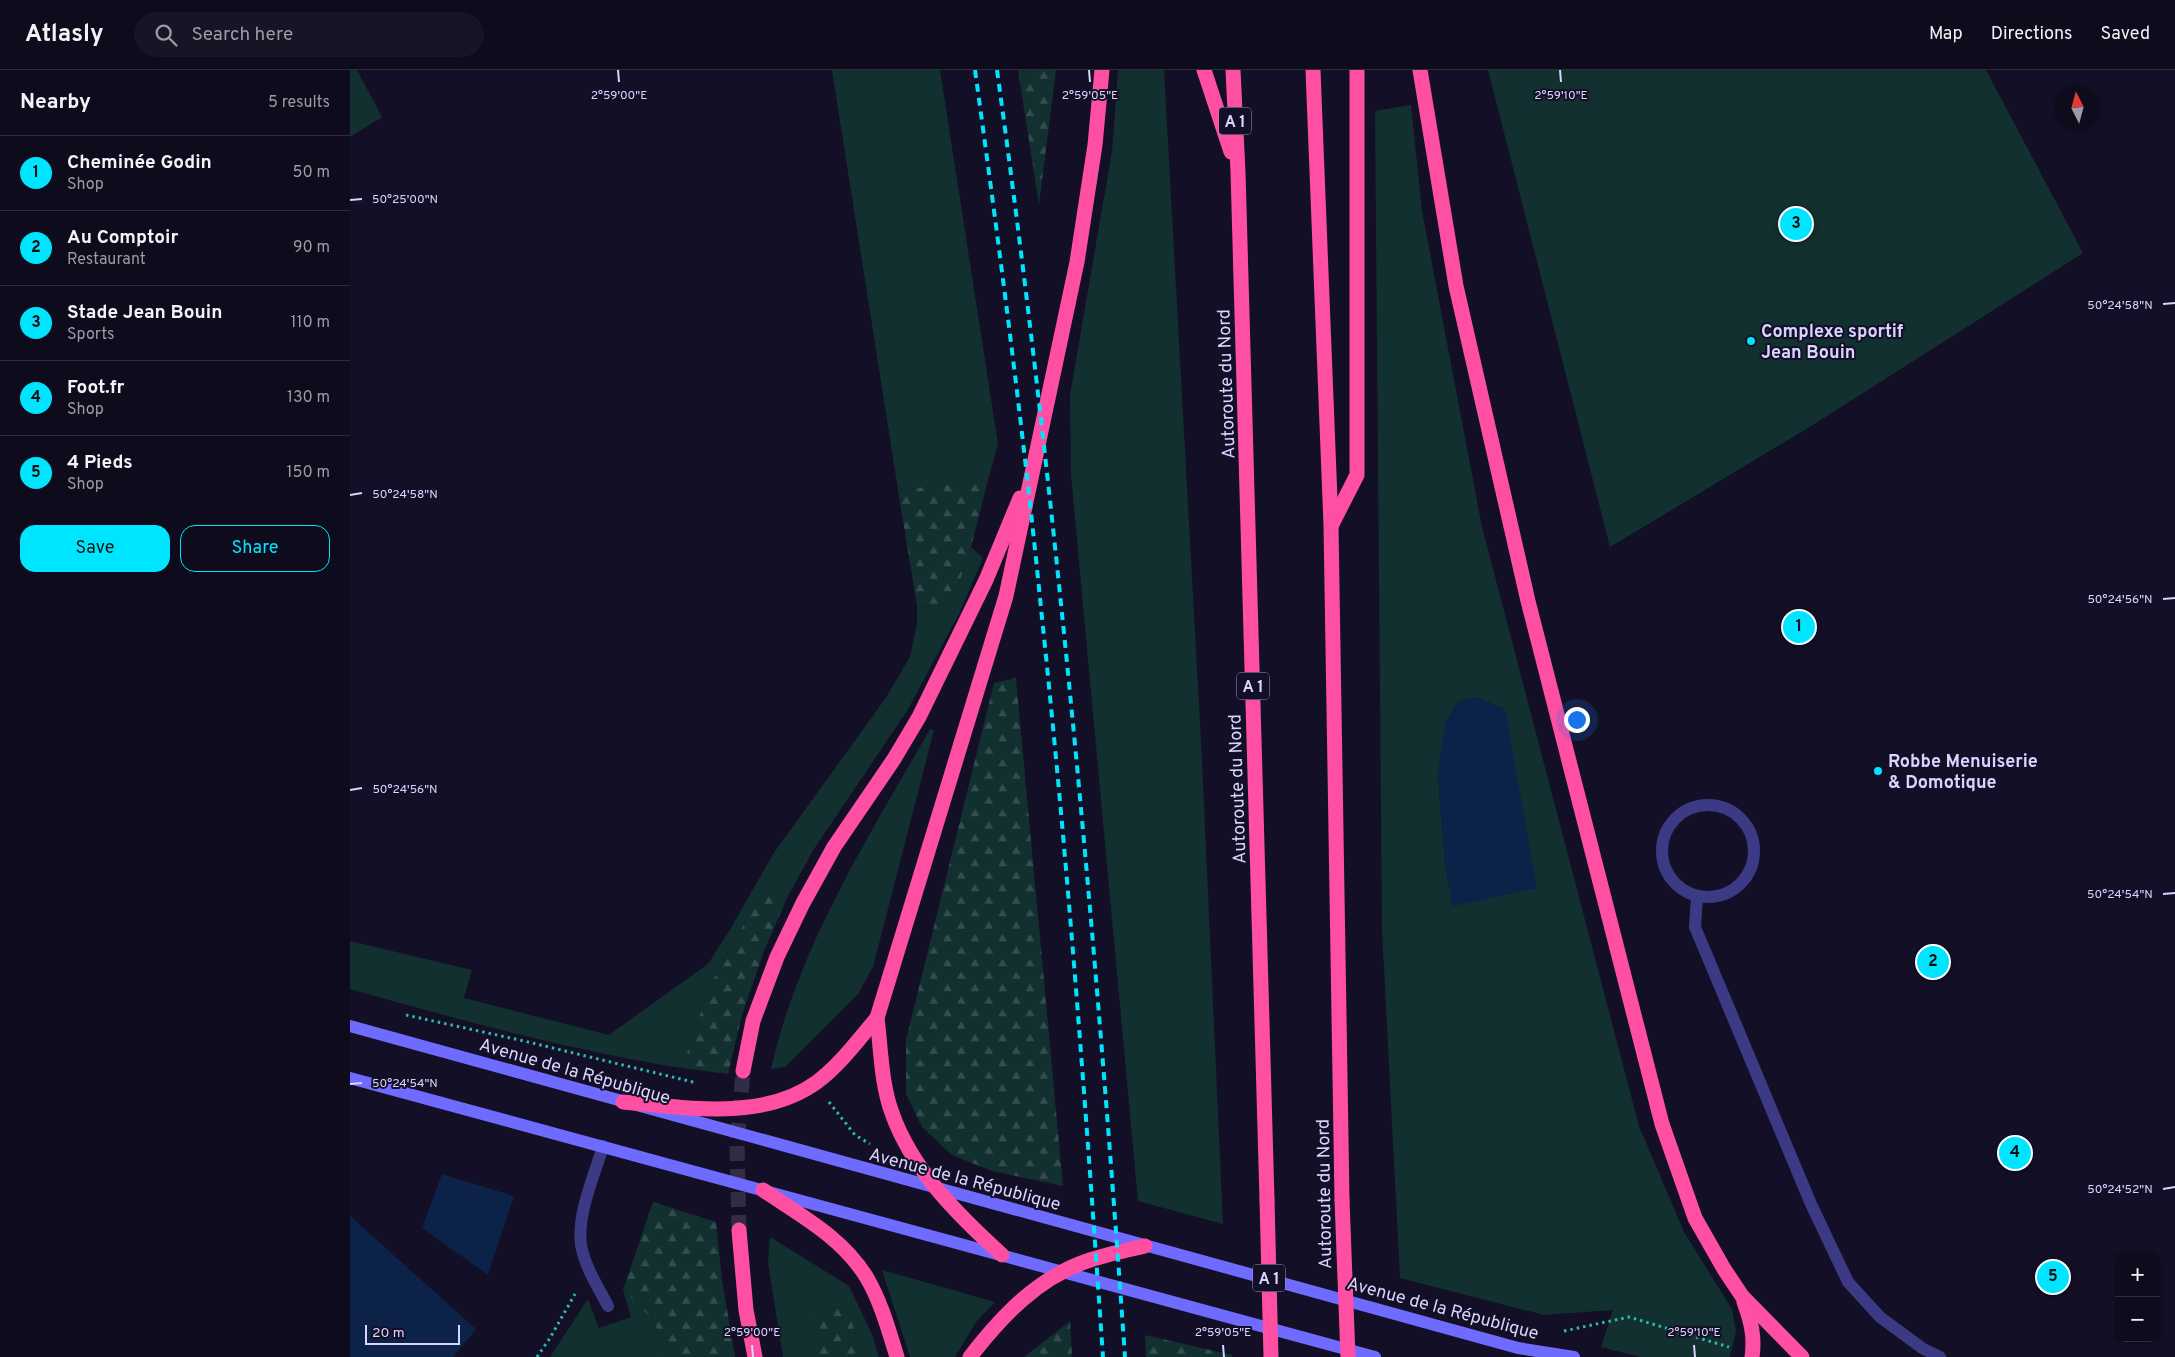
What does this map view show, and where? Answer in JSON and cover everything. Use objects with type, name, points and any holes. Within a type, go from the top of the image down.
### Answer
[{"type":"highway","points":[[1002,1255],[958,1213],[916,1160],[892,1113],[885,1085],[877,1018],[1006,596],[1076,262],[1095,145],[1102,70]]},
{"type":"highway","points":[[1204,70],[1238,172]]},
{"type":"highway","name":"Autoroute du Nord","points":[[1232,70],[1238,172],[1271,1357]]},
{"type":"highway","name":"Autoroute du Nord","points":[[1313,70],[1331,526],[1342,1200],[1348,1357]]},
{"type":"highway","points":[[1331,526],[1357,475],[1357,70]]},
{"type":"highway","points":[[1420,70],[1456,286],[1528,601],[1662,1124],[1695,1218],[1742,1296],[1751,1322],[1754,1342],[1752,1356]]},
{"type":"highway","points":[[744,1071],[754,1021],[777,957],[799,911],[834,847],[919,717],[986,580],[1034,467]]},
{"type":"highway","points":[[623,1102],[712,1109],[747,1107],[784,1099],[817,1082],[840,1060],[877,1018]]},
{"type":"highway","points":[[763,1190],[821,1229],[855,1262],[867,1279],[878,1301],[897,1357]]},
{"type":"highway","points":[[739,1230],[746,1310],[755,1357]]},
{"type":"highway","points":[[970,1357],[995,1325],[1019,1302],[1062,1271],[1090,1260],[1145,1246]]},
{"type":"highway","points":[[1742,1296],[1802,1357]]},
{"type":"main road","name":"Avenue de la République","points":[[350,1026],[939,1190],[1518,1348],[1574,1357]]},
{"type":"main road","points":[[350,1078],[1375,1357]]},
{"type":"lane","points":[[1704,806],[1719,807],[1730,811],[1748,829],[1753,844],[1753,858],[1748,873],[1739,885],[1726,894],[1712,897],[1697,896],[1683,891],[1665,869],[1662,855],[1663,840],[1669,828],[1684,812],[1704,806]]},
{"type":"lane","points":[[1697,896],[1695,926],[1811,1204],[1848,1282],[1880,1317],[1922,1348],[1940,1357]]},
{"type":"lane","points":[[603,1146],[581,1230],[582,1246],[588,1269],[608,1306]]},
{"type":"path","points":[[402,1014],[706,1085]]},
{"type":"path","points":[[817,1082],[840,1118],[855,1135],[874,1146]]},
{"type":"path","points":[[537,1357],[550,1338],[588,1269]]},
{"type":"path","points":[[1557,1332],[1629,1317],[1752,1356]]},
{"type":"green space","points":[[350,70],[357,70],[382,117],[350,137]]},
{"type":"green space","points":[[832,70],[940,70],[998,444],[988,480],[898,490]]},
{"type":"green space","points":[[1018,70],[1056,70],[1039,205]]},
{"type":"green space","points":[[1118,70],[1164,70],[1201,740],[1223,1224],[1138,1201],[1071,475],[1070,395],[1112,151]]},
{"type":"green space","name":"Complexe sportif Jean Bouin","points":[[1488,70],[1986,70],[2083,253],[1808,428],[1610,547]]},
{"type":"green space","points":[[1411,105],[1422,211],[1482,527],[1639,1126],[1684,1232],[1732,1309],[1736,1331],[1730,1357],[1640,1357],[1601,1347],[1613,1310],[1544,1315],[1400,1278],[1382,930],[1375,111]],"holes":[[[1438,774],[1537,888],[1453,905],[1445,864]]]},
{"type":"green space","points":[[988,480],[971,547],[953,602],[933,607],[917,606],[898,490]]},
{"type":"green space","points":[[971,547],[983,558],[959,614],[907,711],[814,849],[787,898],[763,890],[710,985],[682,1068],[556,1043],[350,989],[350,941],[472,970],[464,998],[609,1035],[708,964],[773,854],[885,699],[910,657],[917,623],[917,606],[933,607],[953,602]]},
{"type":"green space","points":[[1016,678],[1063,1186],[992,1171],[952,1155],[922,1127],[906,1094],[906,1040],[994,683]]},
{"type":"green space","points":[[930,729],[934,730],[873,967],[858,994],[785,1067],[771,1069],[783,1023],[817,936],[860,852]]},
{"type":"green space","points":[[763,890],[787,898],[764,951],[742,1015],[728,1074],[682,1068],[710,985]]},
{"type":"green space","points":[[653,1202],[716,1222],[722,1280],[735,1357],[663,1357],[655,1322],[623,1290]]},
{"type":"green space","points":[[770,1237],[849,1286],[872,1334],[879,1357],[862,1357],[848,1308],[813,1307],[814,1357],[783,1357],[768,1263]]},
{"type":"green space","points":[[882,1270],[995,1302],[976,1322],[955,1357],[910,1357]]},
{"type":"green space","points":[[623,1290],[655,1322],[663,1357],[550,1357],[588,1299],[599,1328],[631,1317]]},
{"type":"green space","points":[[813,1306],[848,1308],[862,1357],[814,1357]]},
{"type":"green space","points":[[1070,1321],[1072,1357],[1024,1357]]},
{"type":"green space","points":[[1145,1335],[1232,1355],[1232,1357],[1146,1357]]},
{"type":"water","points":[[1478,697],[1505,709],[1537,888],[1453,906],[1445,864],[1438,774],[1445,722],[1458,701]]},
{"type":"water","points":[[442,1174],[514,1196],[488,1275],[422,1228]]},
{"type":"water","points":[[350,1216],[476,1329],[453,1357],[350,1357]]},
{"type":"tunnel","points":[[739,1230],[737,1145],[743,1071]]},
{"type":"railway","points":[[975,70],[1035,549],[1076,988],[1103,1357]]},
{"type":"railway","points":[[997,70],[1038,391],[1056,551],[1101,1035],[1125,1357]]},
{"type":"place","name":"Stade Jean Bouin","points":[[1796,224]]},
{"type":"place","name":"Complexe sportif Jean Bouin","points":[[1751,341]]},
{"type":"place","name":"Cheminée Godin","points":[[1799,627]]},
{"type":"place","name":"Robbe Menuiserie & Domotique","points":[[1878,771]]},
{"type":"place","name":"Au Comptoir","points":[[1933,962]]},
{"type":"place","name":"Foot.fr","points":[[2015,1153]]},
{"type":"place","name":"4 Pieds","points":[[2053,1277]]}]
